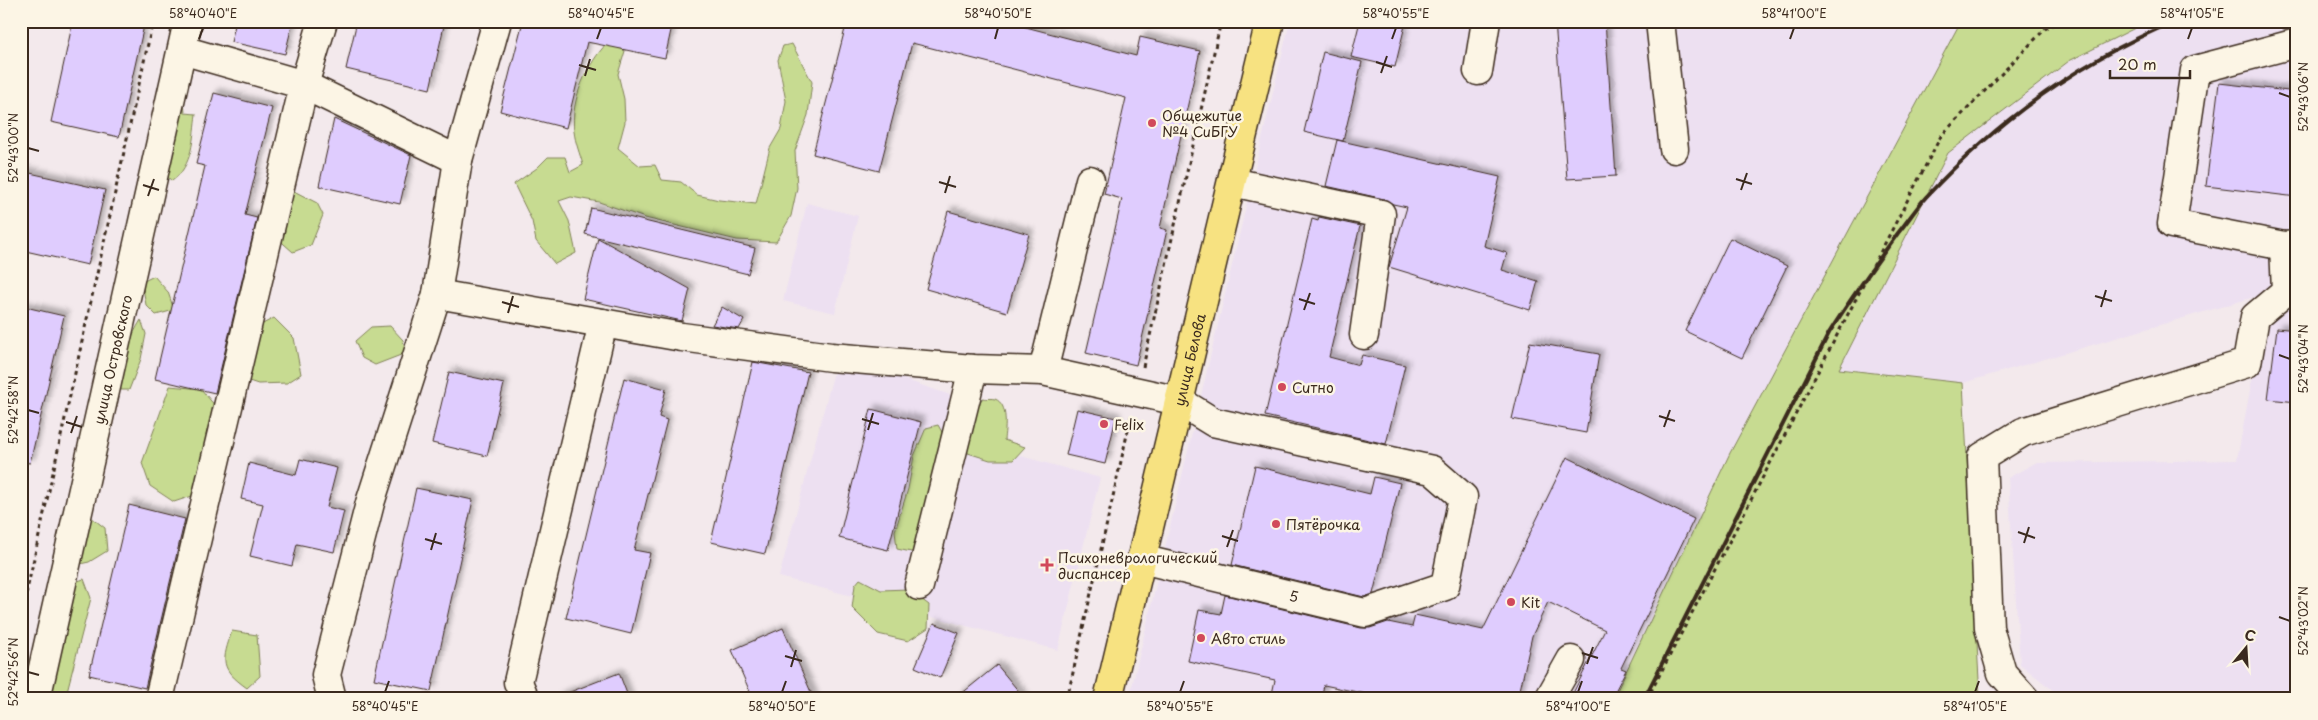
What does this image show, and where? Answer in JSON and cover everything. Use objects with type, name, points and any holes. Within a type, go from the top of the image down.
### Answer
[{"type":"main road","name":"улица Белова","points":[[1108,699],[1270,21]]},
{"type":"street","name":"улица Островского","points":[[36,699],[188,21]]},
{"type":"street","points":[[159,699],[304,85],[323,21]]},
{"type":"street","points":[[332,699],[326,675],[370,503],[437,294],[458,160],[497,21]]},
{"type":"street","points":[[1478,71],[1486,21]]},
{"type":"street","points":[[1660,21],[1674,149]]},
{"type":"street","points":[[2025,699],[2002,673],[1989,628],[1982,457],[2023,432],[2248,363],[2255,317],[2286,292],[2290,246],[2172,224],[2195,70],[2297,43]]},
{"type":"street","points":[[182,50],[304,85],[458,160]]},
{"type":"street","points":[[1043,371],[1090,180]]},
{"type":"street","points":[[1232,182],[1380,214],[1364,335]]},
{"type":"street","points":[[437,294],[682,336],[831,356],[973,369],[1043,371],[1179,401]]},
{"type":"street","points":[[524,699],[518,682],[603,323]]},
{"type":"street","points":[[919,586],[973,369]]},
{"type":"street","name":"5","points":[[1142,559],[1365,613],[1445,586],[1463,497],[1432,470],[1213,422],[1179,401]]},
{"type":"street","points":[[1549,699],[1571,660]]},
{"type":"path","points":[[21,617],[153,21]]},
{"type":"path","points":[[1067,699],[1221,21]]},
{"type":"path","points":[[1647,699],[1941,136],[2045,29],[2059,21]]},
{"type":"shaded area","points":[[1290,21],[1961,21],[1730,453],[1613,699],[1129,699]]},
{"type":"shaded area","points":[[2149,21],[2297,21],[2297,699],[2064,699],[2020,664],[2008,478],[2035,463],[2237,460],[2268,293],[1963,383],[1839,369],[1948,153],[2069,61]]},
{"type":"shaded area","points":[[807,203],[858,216],[835,313],[783,301]]},
{"type":"shaded area","points":[[838,357],[989,408],[978,444],[1100,478],[1058,650],[779,577]]},
{"type":"green space","points":[[1961,21],[2149,21],[2069,61],[1948,153],[1839,369],[1963,383],[1980,699],[1613,699],[1730,453]]},
{"type":"green space","points":[[608,42],[625,51],[618,74],[624,99],[625,122],[618,148],[640,166],[655,165],[662,180],[681,182],[697,195],[719,200],[756,204],[770,148],[781,129],[786,101],[778,60],[783,46],[792,44],[812,82],[808,115],[795,151],[797,188],[791,216],[776,242],[737,240],[645,218],[599,202],[571,197],[559,201],[569,221],[576,253],[555,264],[536,241],[532,221],[514,184],[537,168],[548,157],[565,157],[570,172],[583,165],[576,144],[573,119],[577,95],[593,61]]},
{"type":"green space","points":[[184,101],[185,113],[196,114],[193,142],[184,168],[172,181],[162,172]]},
{"type":"green space","points":[[292,190],[317,203],[323,215],[311,245],[293,252],[275,236]]},
{"type":"green space","points":[[154,276],[168,292],[174,310],[156,315],[146,305],[142,282]]},
{"type":"green space","points":[[274,318],[294,338],[301,374],[287,383],[258,384],[246,380],[257,327]]},
{"type":"green space","points":[[141,320],[146,334],[141,359],[129,390],[121,390],[119,382],[122,364],[128,344]]},
{"type":"green space","points":[[390,326],[403,340],[406,353],[375,365],[362,358],[355,341],[371,327]]},
{"type":"green space","points":[[170,386],[201,389],[221,413],[195,495],[174,502],[150,486],[142,463]]},
{"type":"green space","points":[[983,398],[995,399],[1002,406],[1005,417],[1004,440],[1025,447],[1013,460],[990,460],[968,453],[962,440],[972,411]]},
{"type":"green space","points":[[938,425],[947,441],[916,553],[897,549],[895,531],[908,489],[914,456],[926,428]]},
{"type":"green space","points":[[91,517],[105,528],[107,551],[89,562],[80,564]]},
{"type":"green space","points":[[84,579],[91,598],[65,699],[40,699],[71,583]]},
{"type":"green space","points":[[860,579],[881,590],[908,589],[929,605],[928,628],[908,641],[878,634],[852,608],[855,585]]},
{"type":"green space","points":[[232,631],[257,635],[260,676],[247,688],[231,675],[225,663],[226,650]]},
{"type":"building","points":[[73,21],[145,21],[119,137],[51,122]]},
{"type":"building","points":[[236,21],[293,21],[285,54],[231,42]]},
{"type":"building","points":[[357,21],[445,21],[430,89],[346,69]]},
{"type":"building","points":[[523,21],[673,21],[665,58],[587,42],[566,128],[500,111]]},
{"type":"building","points":[[847,21],[1003,21],[1136,56],[1140,37],[1200,51],[1160,228],[1167,230],[1136,365],[1086,353],[1122,199],[1104,194],[1126,98],[912,43],[879,171],[813,154]]},
{"type":"building","points":[[1360,21],[1406,21],[1395,67],[1351,57]]},
{"type":"building","points":[[1555,21],[1605,21],[1616,176],[1567,179]]},
{"type":"building","points":[[1323,52],[1362,62],[1343,141],[1304,132]]},
{"type":"building","points":[[2219,83],[2297,92],[2297,197],[2206,186]]},
{"type":"building","points":[[214,93],[272,108],[245,215],[257,218],[215,393],[155,379],[205,166],[196,164]]},
{"type":"building","points":[[334,119],[411,155],[400,204],[319,186]]},
{"type":"building","points":[[1337,140],[1500,177],[1484,246],[1507,253],[1502,270],[1538,281],[1530,310],[1389,267],[1407,207],[1393,204],[1384,199],[1326,186]]},
{"type":"building","points":[[21,171],[105,190],[88,265],[21,250]]},
{"type":"building","points":[[591,208],[755,248],[748,274],[585,234]]},
{"type":"building","points":[[948,211],[1029,234],[1007,312],[926,289]]},
{"type":"building","points":[[1319,217],[1360,226],[1329,357],[1359,365],[1362,355],[1405,365],[1386,444],[1265,416],[1312,219],[1318,221]]},
{"type":"building","points":[[598,238],[690,289],[682,321],[583,299]]},
{"type":"building","points":[[1730,238],[1787,266],[1742,358],[1685,331]]},
{"type":"building","points":[[21,306],[64,316],[30,463],[21,462]]},
{"type":"building","points":[[722,307],[744,320],[739,329],[712,325]]},
{"type":"building","points":[[2277,328],[2297,330],[2297,402],[2268,399]]},
{"type":"building","points":[[1530,342],[1599,354],[1586,433],[1512,419]]},
{"type":"building","points":[[753,362],[808,372],[765,554],[711,542]]},
{"type":"building","points":[[449,372],[504,384],[487,456],[432,443]]},
{"type":"building","points":[[624,378],[666,389],[659,417],[667,420],[634,550],[650,553],[631,634],[566,618]]},
{"type":"building","points":[[871,409],[921,422],[888,550],[839,538]]},
{"type":"building","points":[[1077,409],[1116,418],[1105,464],[1066,455]]},
{"type":"building","points":[[1567,457],[1694,519],[1621,668],[1626,670],[1611,699],[1570,699],[1605,630],[1548,602],[1532,636],[1518,699],[1390,699],[1324,685],[1321,699],[1271,699],[1275,680],[1188,661],[1199,610],[1221,614],[1225,595],[1361,628],[1370,628],[1388,622],[1412,627],[1415,615],[1483,630]]},
{"type":"building","points":[[300,459],[337,468],[327,507],[344,511],[334,552],[297,544],[292,566],[250,556],[263,504],[241,499],[249,463],[296,475]]},
{"type":"building","points":[[1255,466],[1370,494],[1374,477],[1400,483],[1373,594],[1364,597],[1232,565]]},
{"type":"building","points":[[416,488],[473,500],[431,691],[374,679]]},
{"type":"building","points":[[129,505],[185,519],[145,688],[89,675]]},
{"type":"building","points":[[934,623],[959,633],[940,678],[915,667]]},
{"type":"building","points":[[783,628],[814,699],[753,699],[732,650]]},
{"type":"building","points":[[997,665],[1025,699],[955,699]]},
{"type":"building","points":[[619,673],[629,699],[557,699],[557,697]]},
{"type":"railway","points":[[1644,699],[1829,333],[1871,270],[1926,197],[1981,143],[2042,95],[2107,54],[2176,21]]},
{"type":"place","name":"Общежитие №4 СиБГУ","points":[[1152,123]]},
{"type":"place","name":"Ситно","points":[[1282,387]]},
{"type":"place","name":"Felix","points":[[1104,424]]},
{"type":"place","name":"Пятёрочка","points":[[1276,524]]},
{"type":"place","name":"Психоневрологический диспансер","points":[[1047,565]]},
{"type":"place","name":"Kit","points":[[1511,602]]},
{"type":"place","name":"Авто стиль","points":[[1201,638]]}]
